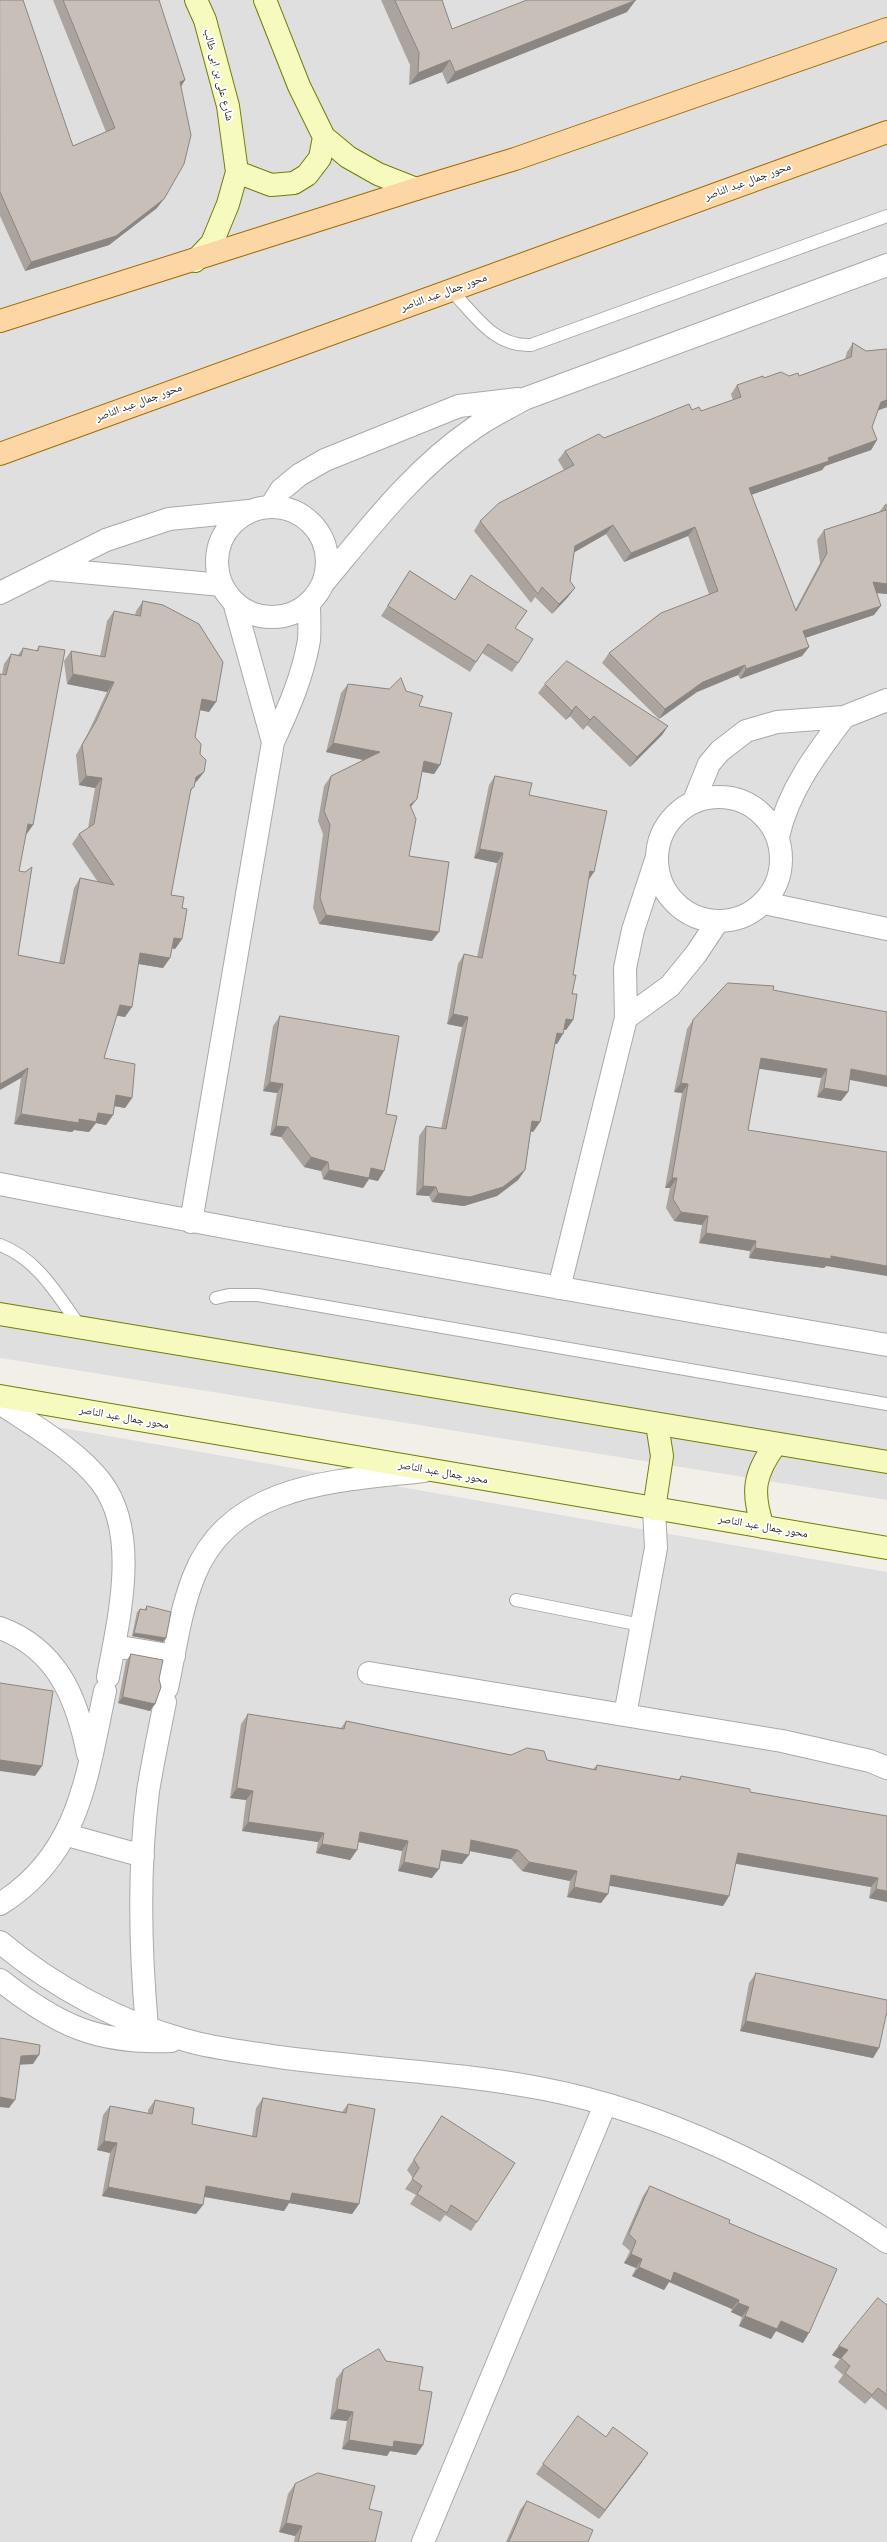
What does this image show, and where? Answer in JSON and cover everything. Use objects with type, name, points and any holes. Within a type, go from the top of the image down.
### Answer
[{"type":"main road","name":"شارع على بن ابى طالب","points":[[195,261],[212,242],[228,204],[237,172],[228,106],[205,20],[196,0]]},
{"type":"main road","points":[[264,0],[299,86],[324,137],[348,158],[378,174],[416,188]]},
{"type":"main road","points":[[0,321],[195,261],[416,188],[515,159],[887,29]]},
{"type":"main road","name":"محور جمال عبد الناصر","points":[[0,454],[887,132]]},
{"type":"main road","points":[[237,172],[270,185],[294,183],[307,174],[320,158],[324,137]]},
{"type":"main road","points":[[0,1314],[887,1462]]},
{"type":"main road","name":"محور جمال عبد الناصر","points":[[0,1396],[427,1471],[887,1548]]},
{"type":"main road","points":[[654,1509],[662,1456],[657,1424]]},
{"type":"main road","points":[[763,1527],[756,1506],[756,1483],[763,1461],[776,1444]]},
{"type":"street","points":[[48,569],[228,594],[251,614],[272,617],[292,614],[310,603],[325,581],[392,500],[429,464],[473,428],[524,399],[887,265]]},
{"type":"street","points":[[270,506],[281,490],[299,475],[326,460],[459,406],[524,399]]},
{"type":"street","points":[[0,593],[106,540],[169,519],[249,511],[270,506],[291,510],[310,522],[314,527],[322,539],[328,559],[325,581]]},
{"type":"street","points":[[249,511],[231,524],[220,543],[216,564],[228,594],[272,742]]},
{"type":"street","points":[[191,1222],[272,742],[290,706],[304,660],[309,640],[310,603]]},
{"type":"street","points":[[694,801],[710,764],[720,751],[746,731],[776,722],[844,717],[887,700]]},
{"type":"street","points":[[778,837],[783,815],[801,778],[819,749],[844,717]]},
{"type":"street","points":[[559,1288],[626,1018],[625,968],[632,930],[656,857],[661,835],[673,816],[694,801],[719,796],[744,801],[765,815],[778,837],[782,860],[778,883],[764,903],[743,917],[718,921],[694,916],[674,902],[661,881],[656,857]]},
{"type":"street","points":[[764,903],[887,930]]},
{"type":"street","points":[[626,1018],[670,986],[696,954],[718,921]]},
{"type":"street","points":[[0,1184],[191,1222],[887,1345]]},
{"type":"street","points":[[0,1403],[57,1443],[85,1466],[101,1482],[112,1501],[120,1521],[124,1543],[124,1565],[114,1646],[107,1684],[90,1762],[66,1835],[42,1870],[0,1904]]},
{"type":"street","points":[[147,2027],[141,1942],[143,1856],[148,1791],[184,1606],[194,1574],[211,1545],[231,1523],[265,1501],[292,1490],[317,1484],[427,1471]]},
{"type":"street","points":[[625,1715],[656,1548],[654,1509]]},
{"type":"street","points":[[0,1628],[20,1636],[44,1655],[63,1679],[76,1706],[90,1762]]},
{"type":"street","points":[[114,1646],[174,1656]]},
{"type":"street","points":[[368,1673],[796,1744],[870,1761],[887,1768]]},
{"type":"street","points":[[66,1835],[143,1856]]},
{"type":"street","points":[[0,1942],[54,1981],[99,2006],[147,2027],[185,2040],[327,2063],[473,2076],[547,2089],[605,2104],[669,2126],[732,2152],[792,2182],[850,2216],[887,2242]]},
{"type":"street","points":[[0,1980],[36,2008],[75,2028],[112,2038],[148,2042],[185,2040]]},
{"type":"street","points":[[423,2542],[605,2104]]},
{"type":"lane","points":[[451,290],[496,337],[513,345],[531,345],[887,216]]},
{"type":"lane","points":[[0,1245],[21,1256],[35,1267],[81,1328]]},
{"type":"lane","points":[[216,1298],[242,1294],[258,1295],[887,1404]]},
{"type":"lane","points":[[516,1600],[641,1625]]},
{"type":"shaded area","points":[[0,0],[887,0],[887,1500],[0,1358]]},
{"type":"shaded area","points":[[0,1417],[887,1572],[887,2542],[0,2542]]},
{"type":"building","points":[[0,0],[23,0],[73,146],[115,128],[63,0],[159,0],[185,80],[180,82],[191,135],[184,164],[164,199],[116,236],[31,262],[0,192]]},
{"type":"building","points":[[395,0],[442,0],[452,29],[527,0],[636,0],[455,72],[450,60],[418,73],[419,53]]},
{"type":"building","points":[[853,343],[866,351],[887,349],[887,400],[881,402],[872,427],[877,440],[828,458],[829,461],[749,488],[796,611],[827,553],[824,530],[886,510],[884,506],[887,504],[887,584],[873,582],[881,606],[803,631],[809,647],[746,669],[745,665],[703,682],[665,709],[609,653],[661,613],[718,591],[695,527],[631,553],[613,525],[575,546],[570,581],[575,588],[559,604],[542,587],[538,594],[480,521],[499,503],[574,465],[565,451],[599,434],[604,438],[689,404],[692,410],[699,407],[701,411],[741,397],[737,385],[763,376],[764,378],[781,372],[789,376],[798,373],[799,376],[851,357]]},
{"type":"building","points":[[410,571],[455,600],[471,575],[527,611],[515,628],[533,639],[518,663],[488,644],[476,662],[388,606]]},
{"type":"building","points":[[143,601],[163,605],[199,624],[223,662],[216,702],[202,699],[195,737],[201,744],[200,754],[206,760],[204,772],[196,777],[194,787],[191,789],[171,895],[184,897],[182,908],[187,909],[182,939],[174,938],[170,958],[140,953],[132,1007],[120,1005],[104,1058],[135,1064],[132,1098],[116,1095],[113,1115],[98,1113],[96,1122],[79,1119],[79,1123],[21,1114],[28,1068],[0,1084],[0,674],[6,675],[11,654],[21,656],[23,648],[38,651],[39,646],[65,650],[33,825],[28,824],[19,871],[25,872],[32,867],[18,955],[64,964],[80,878],[114,885],[79,834],[94,824],[102,778],[86,776],[82,745],[96,721],[114,682],[73,674],[71,651],[105,657],[114,611],[140,616]]},
{"type":"building","points":[[567,661],[668,726],[637,757],[594,716],[590,720],[576,706],[572,711],[545,684]]},
{"type":"building","points":[[401,678],[406,691],[423,696],[419,706],[452,713],[440,765],[424,761],[417,799],[410,805],[416,819],[409,856],[449,862],[439,932],[326,915],[320,898],[330,825],[324,811],[331,776],[380,752],[333,743],[348,684],[389,689]]},
{"type":"building","points":[[495,776],[532,783],[529,795],[607,811],[594,872],[590,871],[573,975],[576,975],[572,994],[577,994],[573,1020],[566,1019],[563,1034],[557,1033],[540,1122],[532,1121],[525,1170],[503,1187],[470,1197],[438,1193],[436,1187],[423,1186],[426,1126],[446,1129],[468,1017],[453,1014],[464,954],[482,958],[503,853],[480,849]]},
{"type":"building","points":[[728,983],[774,986],[773,990],[887,1012],[887,1076],[851,1069],[848,1092],[824,1088],[827,1069],[761,1058],[748,1130],[887,1152],[887,1266],[831,1256],[831,1259],[755,1248],[756,1241],[706,1233],[708,1216],[681,1212],[673,1199],[677,1178],[672,1178],[688,1084],[681,1083],[693,1020]]},
{"type":"building","points":[[280,1016],[399,1036],[386,1114],[397,1116],[384,1171],[371,1168],[369,1178],[329,1170],[328,1162],[311,1157],[288,1127],[276,1126],[283,1084],[270,1082]]},
{"type":"building","points":[[147,1606],[171,1612],[166,1638],[134,1633],[140,1609],[146,1610]]},
{"type":"building","points":[[131,1654],[163,1660],[159,1679],[161,1687],[155,1704],[123,1697]]},
{"type":"building","points":[[0,1683],[53,1691],[42,1766],[0,1760]]},
{"type":"building","points":[[248,1714],[344,1729],[346,1721],[511,1755],[527,1748],[544,1751],[547,1760],[596,1770],[597,1765],[680,1780],[681,1776],[750,1789],[750,1792],[887,1816],[887,1891],[876,1889],[878,1878],[738,1853],[729,1896],[611,1875],[608,1894],[574,1887],[577,1871],[529,1862],[518,1850],[471,1840],[469,1855],[442,1850],[439,1869],[404,1862],[408,1841],[360,1832],[357,1850],[322,1844],[324,1833],[248,1822],[253,1791],[237,1788]]},
{"type":"building","points":[[756,1973],[887,2000],[887,2011],[879,2048],[746,2021]]},
{"type":"building","points":[[0,2038],[40,2045],[39,2055],[21,2056],[15,2100],[0,2097]]},
{"type":"building","points":[[263,2098],[346,2113],[348,2104],[375,2109],[359,2204],[292,2193],[290,2201],[206,2186],[203,2205],[108,2187],[117,2143],[104,2141],[110,2106],[152,2114],[155,2100],[194,2108],[192,2124],[256,2137]]},
{"type":"building","points":[[442,2116],[515,2163],[477,2222],[451,2205],[447,2213],[417,2194],[422,2186],[412,2179],[419,2168],[414,2160]]},
{"type":"building","points":[[650,2186],[730,2220],[729,2223],[837,2269],[809,2333],[781,2321],[777,2329],[745,2316],[749,2307],[738,2303],[739,2300],[674,2272],[671,2281],[639,2267],[642,2259],[631,2254],[636,2241],[629,2234]]},
{"type":"building","points":[[878,2298],[887,2305],[887,2395],[878,2388],[872,2395],[845,2373],[850,2366],[841,2358],[848,2350],[839,2346]]},
{"type":"building","points":[[379,2349],[386,2361],[423,2367],[419,2390],[432,2392],[423,2445],[394,2441],[393,2447],[349,2440],[353,2412],[337,2409],[343,2370]]},
{"type":"building","points":[[578,2416],[606,2437],[613,2427],[648,2453],[605,2510],[543,2464]]},
{"type":"building","points":[[318,2473],[375,2486],[369,2509],[382,2512],[375,2542],[298,2542],[302,2526],[286,2523],[295,2484]]},
{"type":"building","points":[[527,2501],[593,2530],[588,2542],[509,2542]]}]
